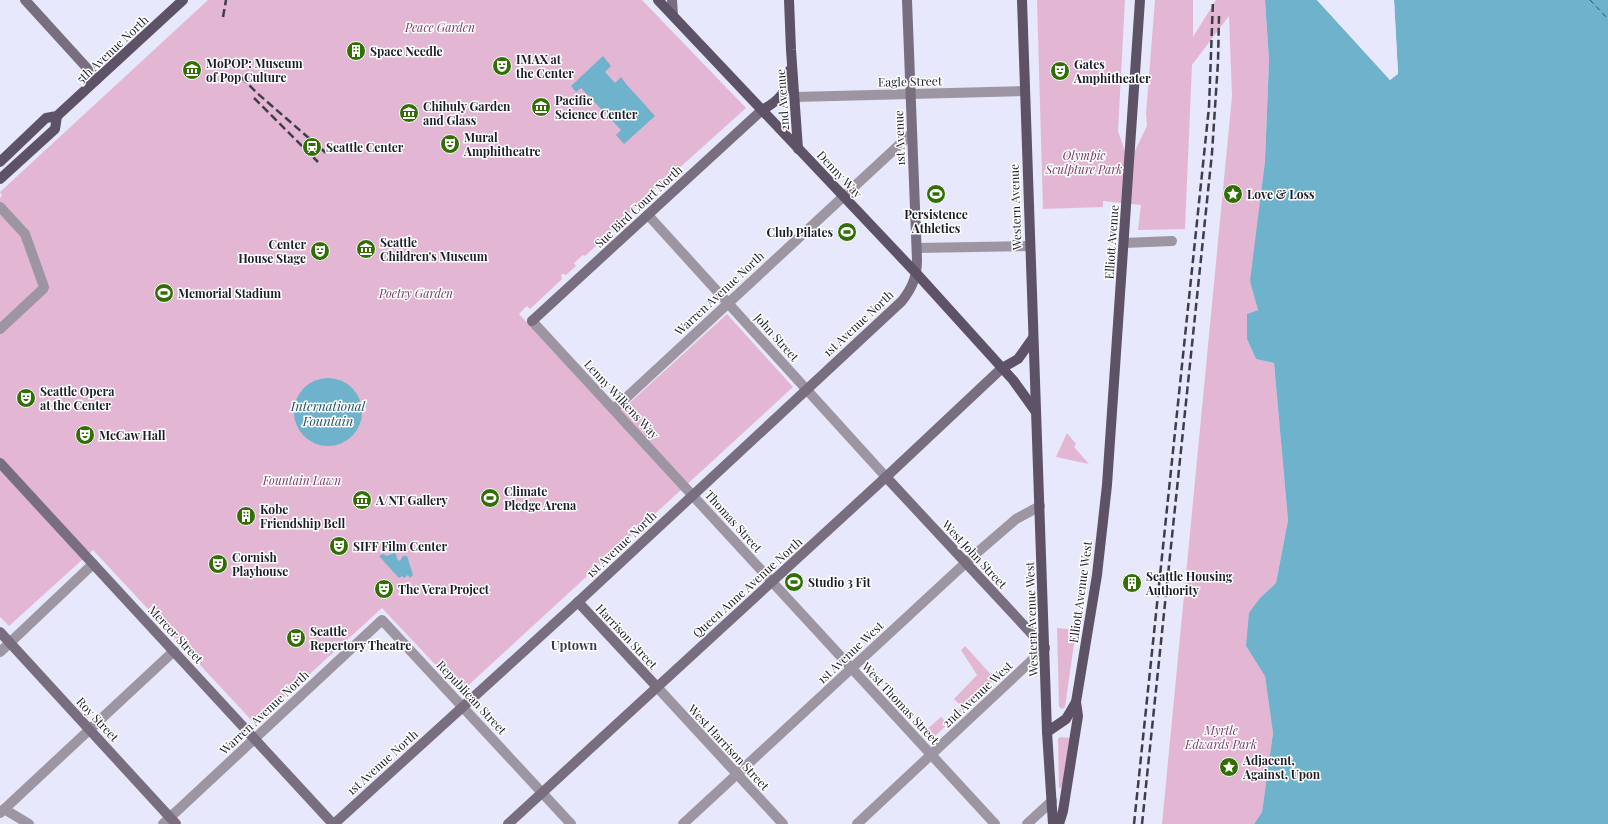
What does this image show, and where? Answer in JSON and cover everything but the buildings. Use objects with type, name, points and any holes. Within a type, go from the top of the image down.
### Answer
[{"type":"main road","points":[[25,0],[97,79]]},
{"type":"main road","name":"5th Avenue North","points":[[0,162],[46,118],[57,116],[183,0]]},
{"type":"main road","name":"Denny Way","points":[[658,0],[917,274],[1002,368],[1025,395],[1037,414]]},
{"type":"main road","points":[[672,0],[673,16]]},
{"type":"main road","name":"2nd Avenue","points":[[789,0],[798,149]]},
{"type":"main road","name":"1st Avenue","points":[[907,0],[917,274]]},
{"type":"main road","name":"Western Avenue","points":[[1022,0],[1024,91],[1037,414]]},
{"type":"main road","name":"Elliott Avenue","points":[[1107,485],[1140,0]]},
{"type":"main road","name":"2nd Avenue","points":[[762,110],[775,104],[785,88],[789,74],[791,50]]},
{"type":"main road","name":"Sue Bird Court North","points":[[532,321],[762,110]]},
{"type":"main road","name":"5th Avenue North","points":[[0,179],[55,129],[57,116]]},
{"type":"main road","name":"1st Avenue North","points":[[334,824],[578,602],[902,301],[910,290],[917,274]]},
{"type":"main road","points":[[1002,368],[1018,359],[1033,338]]},
{"type":"main road","name":"Queen Anne Avenue North","points":[[508,824],[886,477],[1002,368]]},
{"type":"main road","name":"Western Avenue West","points":[[1037,414],[1047,732],[1053,824]]},
{"type":"main road","name":"Mercer Street","points":[[0,463],[334,824]]},
{"type":"main road","name":"West John Street","points":[[886,477],[1045,648]]},
{"type":"main road","name":"Elliott Avenue West","points":[[1059,824],[1063,811],[1078,716],[1076,702],[1097,575],[1107,485]]},
{"type":"main road","name":"Harrison Street","points":[[578,602],[657,687]]},
{"type":"main road","name":"Roy Street","points":[[0,632],[170,822]]},
{"type":"main road","name":"Elliott Avenue West","points":[[1047,732],[1066,719],[1076,702]]},
{"type":"street","name":"Eagle Street","points":[[795,97],[1024,91]]},
{"type":"street","name":"Warren Avenue North","points":[[614,409],[912,133]]},
{"type":"street","points":[[0,207],[25,234],[44,287],[0,329]]},
{"type":"street","name":"John Street","points":[[648,215],[886,477]]},
{"type":"street","points":[[1124,243],[1172,242]]},
{"type":"street","points":[[917,248],[1030,246]]},
{"type":"street","name":"Lenny Wilkens Way","points":[[532,321],[693,496]]},
{"type":"street","name":"Thomas Street","points":[[693,496],[772,582]]},
{"type":"street","name":"1st Avenue West","points":[[683,824],[965,563],[1016,519],[1040,506]]},
{"type":"street","points":[[0,652],[93,564]]},
{"type":"street","name":"West Thomas Street","points":[[772,582],[995,824]]},
{"type":"street","name":"Warren Avenue North","points":[[170,822],[255,738],[382,620]]},
{"type":"street","name":"Republican Street","points":[[382,620],[571,824]]},
{"type":"street","name":"2nd Avenue West","points":[[856,824],[1045,648]]},
{"type":"street","points":[[1,809],[174,651]]},
{"type":"street","name":"West Harrison Street","points":[[657,687],[783,824]]},
{"type":"street","points":[[1027,824],[1052,801]]},
{"type":"street","points":[[1,809],[12,824]]},
{"type":"street","points":[[1,809],[29,824]]},
{"type":"green space","name":"Seattle Center","points":[[208,0],[642,0],[746,108],[597,242],[597,245],[585,256],[583,255],[574,263],[576,266],[566,275],[561,275],[562,279],[530,309],[527,306],[519,314],[614,417],[727,314],[793,387],[461,692],[382,608],[255,724],[93,550],[9,626],[0,617],[0,198],[2,196],[0,192]]},
{"type":"green space","points":[[1037,0],[1125,0],[1118,131],[1129,163],[1147,126],[1146,114],[1155,0],[1193,0],[1193,37],[1216,0],[1265,0],[1269,60],[1265,161],[1251,281],[1258,310],[1247,314],[1247,339],[1256,359],[1274,363],[1288,520],[1276,583],[1260,598],[1246,646],[1265,675],[1273,733],[1262,812],[1254,824],[1162,824],[1232,96],[1229,16],[1192,65],[1185,229],[1138,230],[1141,205],[1103,201],[1103,207],[1043,209]]},
{"type":"green space","points":[[1067,433],[1076,444],[1074,447],[1089,464],[1056,457]]},
{"type":"green space","points":[[1057,628],[1076,630],[1065,707],[1062,709],[1059,707]]},
{"type":"green space","points":[[965,646],[995,679],[933,738],[930,738],[924,732],[941,717],[946,722],[962,707],[954,699],[977,675],[961,650]]},
{"type":"green space","points":[[1060,737],[1070,738],[1064,778],[1061,788],[1059,788],[1058,739]]},
{"type":"water","points":[[1265,0],[1317,0],[1390,80],[1398,73],[1394,0],[1608,0],[1608,824],[1254,824],[1262,812],[1273,733],[1265,676],[1246,646],[1249,613],[1260,598],[1276,583],[1288,520],[1274,363],[1256,359],[1247,339],[1247,314],[1258,310],[1250,281],[1265,161],[1269,60]]},
{"type":"water","points":[[603,56],[611,66],[605,72],[615,83],[621,77],[655,116],[624,144],[616,135],[621,130],[581,88],[576,92],[571,86]]},
{"type":"water","name":"International Fountain","points":[[328,378],[341,381],[352,388],[359,399],[362,412],[359,425],[352,436],[341,443],[328,446],[315,443],[304,436],[297,425],[294,412],[297,399],[304,388],[315,381]]},
{"type":"water","points":[[394,553],[400,561],[403,556],[407,556],[413,575],[410,578],[408,575],[404,578],[402,576],[399,578],[379,556],[383,554],[387,556]]},
{"type":"pier","points":[[1317,0],[1320,0],[1391,77],[1396,73],[1392,0],[1394,0],[1398,74],[1390,80]]},
{"type":"ferry route","points":[[1590,0],[1608,19]]},
{"type":"railway","points":[[223,17],[226,0]]},
{"type":"railway","points":[[1134,824],[1209,107],[1213,0]]},
{"type":"railway","points":[[1142,824],[1212,153],[1218,62],[1219,16]]},
{"type":"railway","points":[[241,77],[257,93],[326,153]]},
{"type":"railway","points":[[254,98],[318,162]]},
{"type":"place","name":"Space Needle","points":[[356,51]]},
{"type":"place","name":"IMAX at the Center","points":[[502,66]]},
{"type":"place","name":"MoPOP: Museum of Pop Culture","points":[[192,70]]},
{"type":"place","name":"Gates Amphitheater","points":[[1060,71]]},
{"type":"place","name":"Pacific Science Center","points":[[541,107]]},
{"type":"place","name":"Chihuly Garden and Glass","points":[[409,113]]},
{"type":"place","name":"Mural Amphitheatre","points":[[450,144]]},
{"type":"place","name":"Seattle Center","points":[[312,147]]},
{"type":"place","name":"Persistence Athletics","points":[[936,194]]},
{"type":"place","name":"Love & Loss","points":[[1233,194]]},
{"type":"place","name":"Club Pilates","points":[[847,232]]},
{"type":"place","name":"Seattle Children's Museum","points":[[366,249]]},
{"type":"place","name":"Center House Stage","points":[[320,251]]},
{"type":"place","name":"Memorial Stadium","points":[[164,293]]},
{"type":"place","name":"Seattle Opera at the Center","points":[[26,398]]},
{"type":"place","name":"McCaw Hall","points":[[85,435]]},
{"type":"place","name":"Climate Pledge Arena","points":[[490,498]]},
{"type":"place","name":"A/NT Gallery","points":[[362,500]]},
{"type":"place","name":"Kobe Friendship Bell","points":[[246,516]]},
{"type":"place","name":"SIFF Film Center","points":[[339,546]]},
{"type":"place","name":"Cornish Playhouse","points":[[218,564]]},
{"type":"place","name":"Studio 3 Fit","points":[[794,582]]},
{"type":"place","name":"Seattle Housing Authority","points":[[1132,583]]},
{"type":"place","name":"The Vera Project","points":[[384,589]]},
{"type":"place","name":"Seattle Repertory Theatre","points":[[296,638]]},
{"type":"place","name":"Adjacent, Against, Upon","points":[[1229,767]]},
{"type":"district","name":"Uptown","points":[[574,644]]},
{"type":"park label","name":"Peace Garden","points":[[440,27]]},
{"type":"park label","name":"Olympic Sculpture Park","points":[[1084,162]]},
{"type":"park label","name":"Poetry Garden","points":[[416,293]]},
{"type":"park label","name":"Fountain Lawn","points":[[302,480]]},
{"type":"park label","name":"Myrtle Edwards Park","points":[[1221,737]]}]
